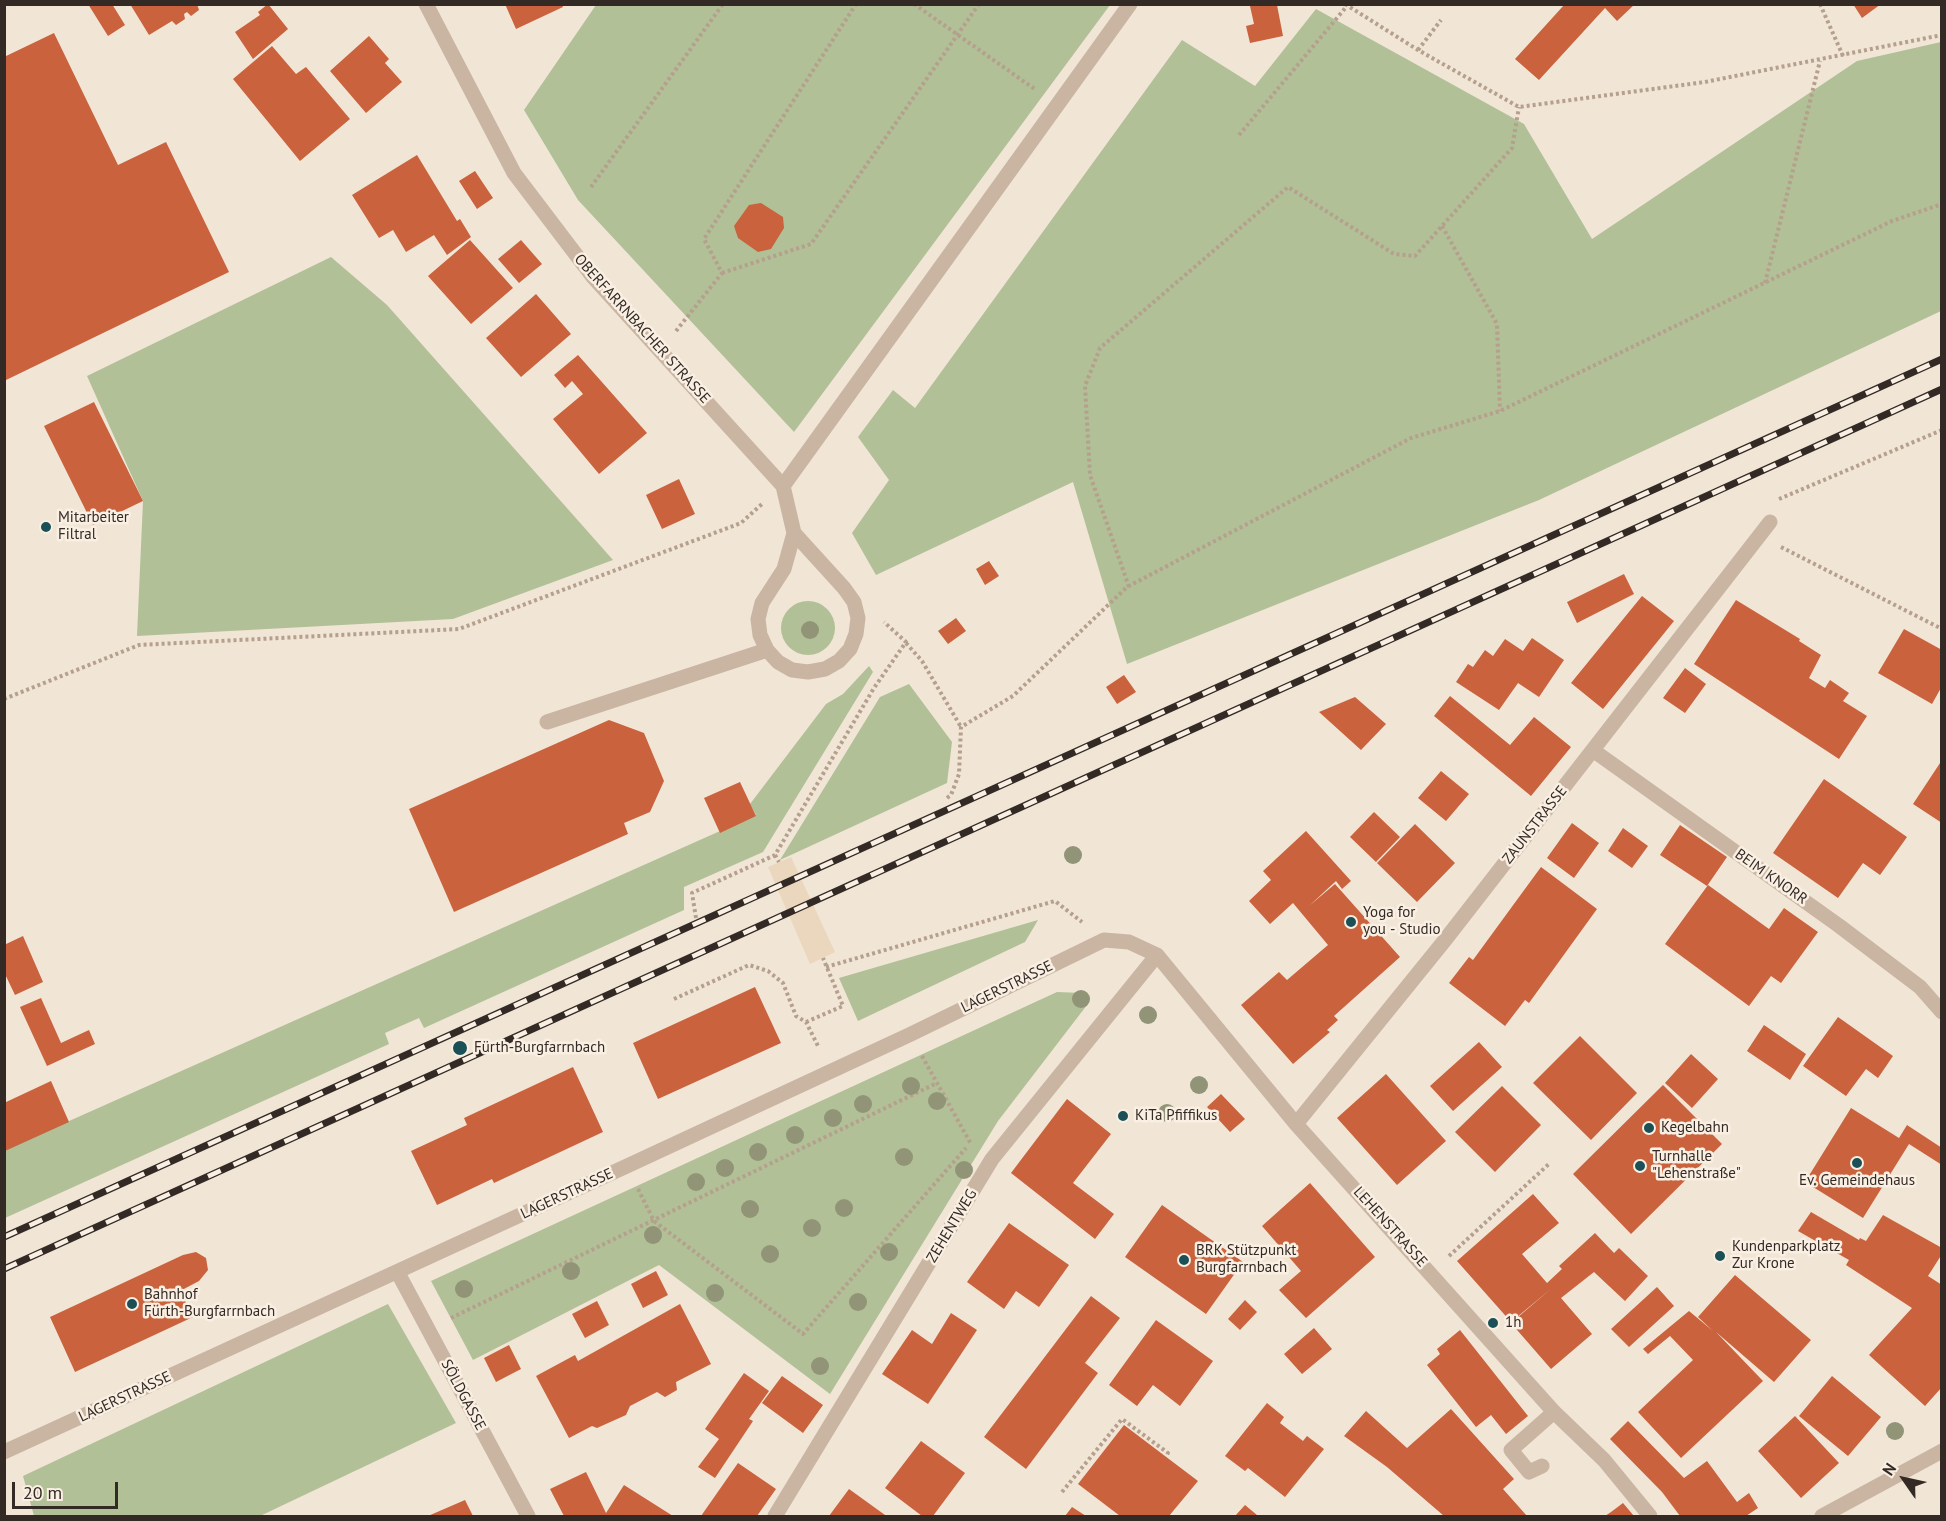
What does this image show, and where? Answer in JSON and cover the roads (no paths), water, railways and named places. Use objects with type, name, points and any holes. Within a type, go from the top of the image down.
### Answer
[{"type":"street","name":"OBERFARRNBACHER STRASSE","points":[[426,4],[514,173],[593,277],[783,486],[794,533],[854,602],[858,618],[856,634],[850,649],[838,661],[825,669],[808,672],[792,670],[778,662],[767,650],[760,635],[758,619],[762,603],[784,569],[794,533]]},
{"type":"street","points":[[783,486],[1130,4]]},
{"type":"street","name":"ZAUNSTRASSE","points":[[1296,1124],[1593,751],[1770,522]]},
{"type":"street","points":[[547,722],[767,650]]},
{"type":"street","name":"BEIM KNORR","points":[[1593,751],[1826,916],[1920,987],[1941,1012]]},
{"type":"street","name":"LAGERSTRASSE","points":[[4,1452],[398,1273],[909,1035],[1104,940],[1129,942]]},
{"type":"street","name":"LEHENSTRASSE","points":[[1129,942],[1157,955],[1296,1124],[1431,1272],[1554,1412],[1612,1468],[1650,1516]]},
{"type":"street","name":"ZEHENTWEG","points":[[775,1516],[992,1159],[1157,955]]},
{"type":"street","name":"SÖLDGASSE","points":[[398,1273],[528,1516]]},
{"type":"street","points":[[1542,1466],[1529,1472],[1511,1450],[1554,1412]]},
{"type":"street","points":[[1822,1516],[1941,1451]]},
{"type":"railway","points":[[4,1237],[1942,359]]},
{"type":"railway","points":[[4,1269],[1942,389]]},
{"type":"place","name":"Mitarbeiter Filtral","points":[[46,527]]},
{"type":"place","name":"Yoga for you - Studio","points":[[1351,922]]},
{"type":"place","name":"Fürth-Burgfarrnbach","points":[[460,1048]]},
{"type":"place","name":"KiTa Pfiffikus","points":[[1123,1116]]},
{"type":"place","name":"Kegelbahn","points":[[1649,1128]]},
{"type":"place","name":"Ev. Gemeindehaus","points":[[1857,1163]]},
{"type":"place","name":"Turnhalle \"Lehenstraße\"","points":[[1640,1166]]},
{"type":"place","name":"Kundenparkplatz Zur Krone","points":[[1720,1256]]},
{"type":"place","name":"BRK Stützpunkt Burgfarrnbach","points":[[1184,1260]]},
{"type":"place","name":"Bahnhof Fürth-Burgfarrnbach","points":[[132,1304]]},
{"type":"place","name":"1h","points":[[1493,1323]]}]
